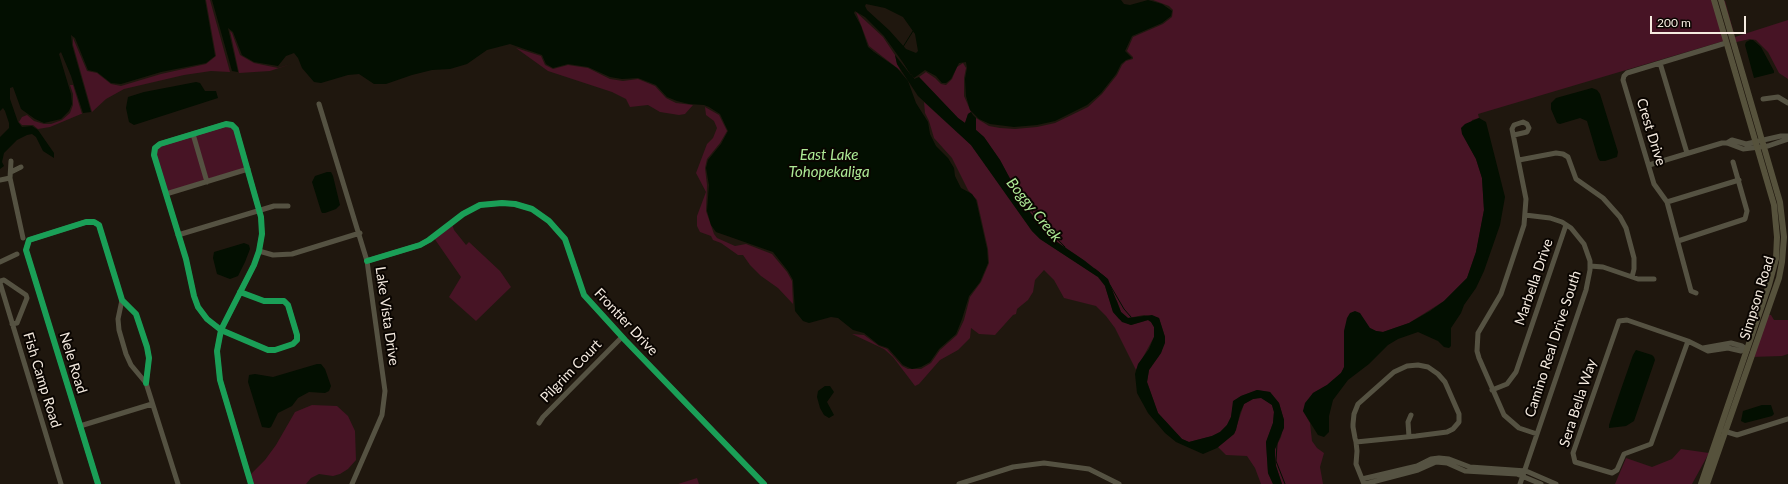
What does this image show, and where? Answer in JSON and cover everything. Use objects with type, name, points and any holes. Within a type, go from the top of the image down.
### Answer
[{"type":"main road","name":"Simpson Road","points":[[1707,484],[1769,285],[1776,259],[1777,237],[1774,205],[1714,0]]},
{"type":"main road","name":"Simpson Road","points":[[1701,484],[1748,350],[1779,278],[1783,252],[1782,216],[1764,143],[1721,0]]},
{"type":"main road","points":[[1722,422],[1724,431]]},
{"type":"main road","points":[[1716,440],[1719,448]]},
{"type":"street","name":"Crest Drive","points":[[1696,293],[1691,291],[1667,202],[1654,184],[1623,80],[1627,73],[1726,43]]},
{"type":"street","points":[[1660,63],[1687,153]]},
{"type":"street","points":[[1763,98],[1778,97],[1788,103]]},
{"type":"street","name":"Lake Vista Drive","points":[[319,104],[360,233],[367,261],[385,391],[385,403],[373,437],[352,484]]},
{"type":"street","points":[[240,292],[264,301],[284,301],[288,305],[297,335],[297,340],[288,346],[275,350],[268,350],[221,330],[207,319],[198,306],[194,296],[178,235],[154,155],[155,148],[160,144],[226,124],[232,125],[236,129],[260,210],[262,234],[259,251],[221,330],[217,351],[220,380],[251,484]]},
{"type":"street","points":[[193,134],[207,182]]},
{"type":"street","points":[[1514,135],[1526,199],[1525,215],[1519,240],[1501,294],[1478,334],[1477,343],[1479,358],[1499,408],[1511,422],[1519,428],[1537,434]]},
{"type":"street","points":[[1649,165],[1722,143],[1727,143],[1732,140],[1746,144],[1756,144],[1788,138]]},
{"type":"street","points":[[1519,160],[1556,153],[1566,153],[1576,179],[1603,198],[1620,217],[1626,228],[1634,258],[1632,277]]},
{"type":"street","points":[[11,161],[10,178],[23,238]]},
{"type":"street","points":[[1678,242],[1745,220],[1747,211],[1733,162]]},
{"type":"street","points":[[11,172],[21,167]]},
{"type":"street","points":[[166,194],[248,169]]},
{"type":"street","points":[[0,180],[10,178]]},
{"type":"street","points":[[1667,202],[1738,180]]},
{"type":"street","name":"Frontier Drive","points":[[367,261],[408,250],[420,245],[463,214],[476,207],[491,203],[515,204],[532,210],[549,221],[564,238],[573,260],[578,282],[584,295],[622,337],[764,484]]},
{"type":"street","points":[[178,235],[274,206],[288,206]]},
{"type":"street","name":"Camino Real Drive South","points":[[1520,484],[1524,477],[1586,290],[1590,266],[1584,244],[1575,232],[1566,225],[1550,218],[1525,215]]},
{"type":"street","name":"Nele Road","points":[[98,484],[26,250],[27,243],[31,239],[86,222],[96,222],[100,227],[122,300]]},
{"type":"street","name":"Marbella Drive","points":[[1492,390],[1503,386],[1512,379],[1516,372],[1522,345],[1566,225]]},
{"type":"street","points":[[259,251],[273,255],[292,254],[360,233]]},
{"type":"street","points":[[0,262],[17,254]]},
{"type":"street","points":[[1590,266],[1603,267],[1646,280],[1654,279]]},
{"type":"street","points":[[0,282],[4,280],[26,295],[27,298],[17,323],[12,324]]},
{"type":"street","name":"Fish Camp Road","points":[[0,282],[61,484]]},
{"type":"street","points":[[122,300],[118,319],[119,330],[131,365],[146,383]]},
{"type":"street","points":[[122,300],[136,314],[147,347],[149,358],[146,383],[178,484]]},
{"type":"street","name":"Sera Bella Way","points":[[1688,341],[1651,444],[1624,454],[1617,470],[1612,474],[1575,462],[1573,453],[1619,321],[1627,320],[1688,341],[1702,348],[1732,344],[1742,346],[1748,350]]},
{"type":"street","name":"Pilgrim Court","points":[[539,423],[543,417],[622,337]]},
{"type":"street","points":[[1356,442],[1450,431],[1457,426],[1460,420],[1459,412],[1443,378],[1431,369],[1418,365],[1407,366],[1396,370],[1358,404],[1353,419],[1357,454],[1356,464],[1364,482]]},
{"type":"street","points":[[80,426],[152,404]]},
{"type":"street","points":[[1409,437],[1408,422],[1411,415]]},
{"type":"street","points":[[1724,431],[1737,435],[1788,419]]},
{"type":"street","points":[[1364,482],[1417,466],[1431,459],[1439,458],[1449,459],[1470,467],[1526,471],[1552,483]]},
{"type":"street","points":[[1364,482],[1418,470],[1436,462],[1447,462],[1465,471],[1517,474],[1541,484]]},
{"type":"street","points":[[959,484],[1013,467],[1044,463],[1089,469],[1120,484]]},
{"type":"shaded area","points":[[206,0],[210,0],[230,72],[211,71],[184,75],[124,89],[106,99],[92,112],[73,45],[73,38],[87,71],[97,73],[111,84],[121,86],[161,74],[206,64],[216,56]]},
{"type":"shaded area","points":[[1153,0],[1716,0],[1727,40],[1478,114],[1479,118],[1472,120],[1467,142],[1476,159],[1482,178],[1484,210],[1476,252],[1467,278],[1444,301],[1409,323],[1383,332],[1370,328],[1341,373],[1327,385],[1313,393],[1303,411],[1310,423],[1312,441],[1317,448],[1324,453],[1320,467],[1323,484],[1282,484],[1276,466],[1275,449],[1281,437],[1284,420],[1279,403],[1270,392],[1257,390],[1241,396],[1234,401],[1231,417],[1227,425],[1220,432],[1212,436],[1189,442],[1182,439],[1158,413],[1147,382],[1149,370],[1161,353],[1165,337],[1159,318],[1144,315],[1128,318],[1121,312],[1117,301],[1085,261],[1054,240],[1042,229],[1022,201],[1000,160],[984,137],[976,130],[976,118],[989,126],[1000,128],[1015,129],[1037,127],[1055,123],[1088,107],[1102,94],[1117,75],[1122,65],[1126,61],[1133,59],[1127,51],[1133,37],[1163,24],[1172,17],[1173,10],[1169,6]]},
{"type":"shaded area","points":[[1719,0],[1725,1],[1735,37],[1788,20],[1788,79],[1779,73],[1768,52],[1756,40],[1750,39],[1732,43]]},
{"type":"shaded area","points":[[856,12],[883,37],[895,55],[897,64],[901,71],[869,46]]},
{"type":"shaded area","points":[[230,31],[240,55],[254,63],[278,68],[291,64],[270,71],[239,73]]},
{"type":"shaded area","points":[[516,48],[541,56],[545,65],[553,69],[568,65],[588,68],[610,79],[623,81],[638,79],[655,86],[666,98],[676,103],[693,105],[685,114],[679,115],[660,112],[648,105],[630,107],[626,99],[612,92],[548,71]]},
{"type":"shaded area","points":[[963,63],[966,68],[964,78],[964,96],[971,112],[968,114],[965,123],[958,118],[919,77],[926,72],[941,84],[946,85],[952,79],[957,67]]},
{"type":"shaded area","points":[[70,85],[73,85],[82,114],[50,127],[38,129],[33,125],[22,125],[19,122],[22,117],[27,115],[34,121],[44,124],[51,124],[62,120],[70,113],[73,105],[73,94]]},
{"type":"shaded area","points":[[924,102],[971,145],[1032,231],[1040,239],[1098,277],[1105,286],[1113,312],[1119,319],[1131,325],[1148,320],[1151,322],[1154,327],[1154,337],[1136,370],[1115,328],[1106,316],[1096,306],[1064,298],[1054,280],[1044,270],[1035,280],[1033,292],[1028,300],[1017,309],[1016,314],[1013,315],[995,335],[979,334],[971,328],[970,338],[958,350],[940,360],[919,384],[915,386],[893,357],[884,349],[852,334],[864,335],[879,346],[887,349],[902,366],[908,369],[921,369],[931,363],[940,350],[957,335],[964,320],[970,297],[981,282],[989,263],[988,249],[977,200],[968,190],[952,158],[934,138],[925,113]]},
{"type":"shaded area","points":[[705,107],[719,115],[727,131],[720,143],[707,159],[705,168],[707,185],[706,211],[714,234],[717,238],[735,246],[746,244],[772,254],[787,272],[792,281],[793,304],[778,288],[761,276],[743,255],[738,255],[721,243],[713,240],[711,236],[700,232],[697,226],[697,216],[706,192],[696,173],[707,144],[713,138],[717,128],[714,121],[706,115]]},
{"type":"shaded area","points":[[226,126],[231,126],[234,130],[246,168],[208,179],[195,135]]},
{"type":"shaded area","points":[[192,136],[205,180],[167,192],[156,155],[156,149]]},
{"type":"shaded area","points":[[452,224],[454,230],[466,245],[469,242],[500,271],[511,287],[476,321],[449,297],[461,277],[434,238]]},
{"type":"shaded area","points":[[1767,315],[1771,315],[1774,320],[1788,320],[1788,354],[1782,356],[1750,357]]},
{"type":"shaded area","points":[[1261,397],[1272,405],[1274,412],[1273,423],[1266,442],[1268,473],[1273,484],[1261,484],[1255,468],[1247,456],[1226,455],[1218,447],[1234,434],[1244,404]]},
{"type":"shaded area","points":[[312,405],[337,406],[348,416],[355,431],[356,460],[348,469],[340,474],[333,476],[319,474],[311,478],[306,484],[253,484],[250,475],[265,460],[276,445],[295,412]]},
{"type":"shaded area","points":[[1681,449],[1709,453],[1692,484],[1615,484],[1626,458],[1652,467],[1672,459]]},
{"type":"shaded area","points":[[697,478],[699,484],[678,484]]},
{"type":"water","points":[[0,0],[205,0],[215,56],[206,63],[161,72],[121,84],[111,83],[97,72],[88,70],[75,38],[71,35],[72,45],[91,112],[83,113],[71,76],[61,52],[59,54],[71,94],[72,104],[69,111],[61,119],[44,123],[35,119],[21,109],[13,87],[10,88],[10,99],[18,122],[22,127],[32,126],[38,130],[54,153],[54,158],[43,151],[36,137],[32,134],[27,135],[17,140],[4,153],[2,162],[4,166],[0,169],[0,137],[9,128],[9,123],[3,108],[0,111]]},
{"type":"water","name":"East Lake Tohopekaliga","points":[[212,0],[1121,0],[1124,4],[1130,5],[1148,0],[1162,4],[1172,11],[1171,16],[1162,23],[1132,36],[1125,51],[1132,58],[1121,64],[1116,74],[1101,93],[1087,105],[1055,121],[1037,125],[1014,127],[990,124],[979,119],[970,110],[966,96],[966,62],[959,63],[951,79],[946,83],[942,83],[936,76],[925,70],[914,78],[884,36],[865,17],[855,11],[854,13],[861,26],[868,47],[897,68],[908,81],[916,103],[928,122],[930,134],[936,146],[948,158],[954,168],[955,176],[961,188],[972,194],[976,200],[987,249],[988,263],[980,282],[969,296],[956,334],[939,349],[930,362],[921,367],[912,369],[903,365],[888,348],[879,345],[864,333],[853,330],[838,318],[831,317],[809,323],[803,321],[795,311],[793,280],[773,252],[716,232],[711,225],[707,211],[709,185],[706,168],[708,160],[721,144],[728,131],[720,114],[709,107],[704,105],[689,104],[667,97],[656,85],[638,78],[622,79],[610,77],[588,67],[568,64],[553,68],[546,64],[542,55],[510,44],[487,50],[467,64],[450,69],[432,70],[386,84],[374,84],[359,74],[348,75],[321,83],[314,82],[302,68],[294,53],[286,56],[278,66],[254,62],[242,55],[233,32],[228,28],[238,72],[232,71]],"holes":[[[866,4],[885,8],[903,17],[915,34],[918,51],[916,53],[906,49],[889,30],[867,10],[865,6]]]},
{"type":"water","points":[[1753,40],[1761,47],[1774,73],[1754,78],[1745,45],[1746,42]]},
{"type":"water","points":[[895,55],[914,79],[919,77],[958,118],[965,123],[968,114],[971,112],[976,118],[976,130],[984,137],[1000,160],[1022,201],[1042,229],[1054,240],[1108,279],[1121,312],[1128,318],[1152,315],[1159,318],[1165,337],[1165,343],[1161,353],[1149,370],[1147,382],[1158,413],[1182,439],[1189,442],[1212,436],[1220,432],[1227,425],[1231,417],[1233,401],[1241,396],[1257,390],[1270,392],[1279,403],[1284,420],[1284,428],[1275,449],[1276,466],[1282,484],[1273,484],[1268,473],[1266,442],[1273,423],[1274,412],[1272,405],[1261,398],[1253,399],[1244,404],[1234,434],[1217,448],[1203,454],[1176,442],[1165,433],[1148,413],[1137,393],[1135,374],[1138,364],[1149,349],[1154,337],[1154,327],[1151,322],[1148,320],[1131,325],[1122,322],[1113,312],[1105,286],[1098,277],[1040,239],[1032,231],[971,145],[918,96],[897,64]]},
{"type":"water","points":[[196,82],[200,83],[205,91],[216,91],[218,98],[134,125],[129,122],[126,108],[128,97],[144,92]]},
{"type":"water","points":[[1592,88],[1597,90],[1600,94],[1618,152],[1617,157],[1605,161],[1600,161],[1598,158],[1587,121],[1580,118],[1560,124],[1557,123],[1551,109],[1551,103],[1556,98]]},
{"type":"water","points":[[1479,118],[1486,122],[1505,197],[1500,225],[1484,271],[1476,288],[1451,328],[1451,346],[1449,348],[1444,347],[1438,341],[1418,332],[1398,339],[1388,345],[1369,364],[1348,380],[1333,400],[1329,416],[1329,432],[1324,437],[1318,435],[1303,411],[1305,403],[1313,393],[1327,385],[1341,373],[1344,367],[1344,331],[1347,318],[1350,313],[1355,311],[1360,313],[1370,328],[1383,332],[1409,323],[1430,311],[1444,301],[1467,278],[1476,252],[1484,210],[1482,178],[1476,159],[1462,134],[1461,128],[1465,124]]},
{"type":"water","points":[[331,172],[333,176],[340,205],[336,209],[322,213],[312,182],[315,176]]},
{"type":"water","points":[[244,243],[249,245],[250,249],[238,276],[230,279],[217,274],[213,258],[214,252]]},
{"type":"water","points":[[1636,350],[1652,355],[1655,360],[1634,421],[1626,426],[1609,428],[1619,395]]},
{"type":"water","points":[[321,364],[325,369],[331,386],[329,391],[325,393],[309,392],[298,398],[292,406],[278,413],[271,427],[262,427],[248,382],[249,375],[255,374],[273,377]]},
{"type":"water","points":[[825,386],[830,386],[834,392],[827,402],[834,415],[829,418],[824,415],[820,408],[817,397],[818,391]]},
{"type":"water","points":[[1762,405],[1771,405],[1774,414],[1772,416],[1745,423],[1741,421],[1743,411]]},
{"type":"waterway","name":"Boggy Creek","points":[[903,47],[913,31]]},
{"type":"waterway","name":"Boggy Creek","points":[[904,63],[915,81]]},
{"type":"waterway","name":"Boggy Creek","points":[[1012,182],[1036,217],[1065,247]]},
{"type":"waterway","name":"Boggy Creek","points":[[1095,269],[1106,278]]},
{"type":"waterway","name":"Boggy Creek","points":[[1110,285],[1124,309],[1131,317]]},
{"type":"waterway","name":"Boggy Creek","points":[[1277,444],[1276,461],[1285,484]]},
{"type":"cycle path","points":[[240,292],[264,301],[284,301],[288,305],[297,335],[297,340],[293,344],[275,350],[268,350],[221,330],[207,319],[198,307],[194,296],[186,259],[154,155],[155,148],[160,144],[226,124],[232,125],[236,129],[261,217],[262,234],[259,251],[254,265],[226,320],[221,330],[217,351],[220,380],[251,484]]},
{"type":"cycle path","points":[[367,261],[420,245],[429,240],[463,214],[480,205],[502,203],[515,204],[532,209],[549,221],[565,239],[584,295],[625,340],[764,484]]},
{"type":"cycle path","points":[[98,484],[26,250],[29,240],[86,222],[94,222],[99,225],[122,300],[136,314],[147,347],[149,358],[146,383]]}]
